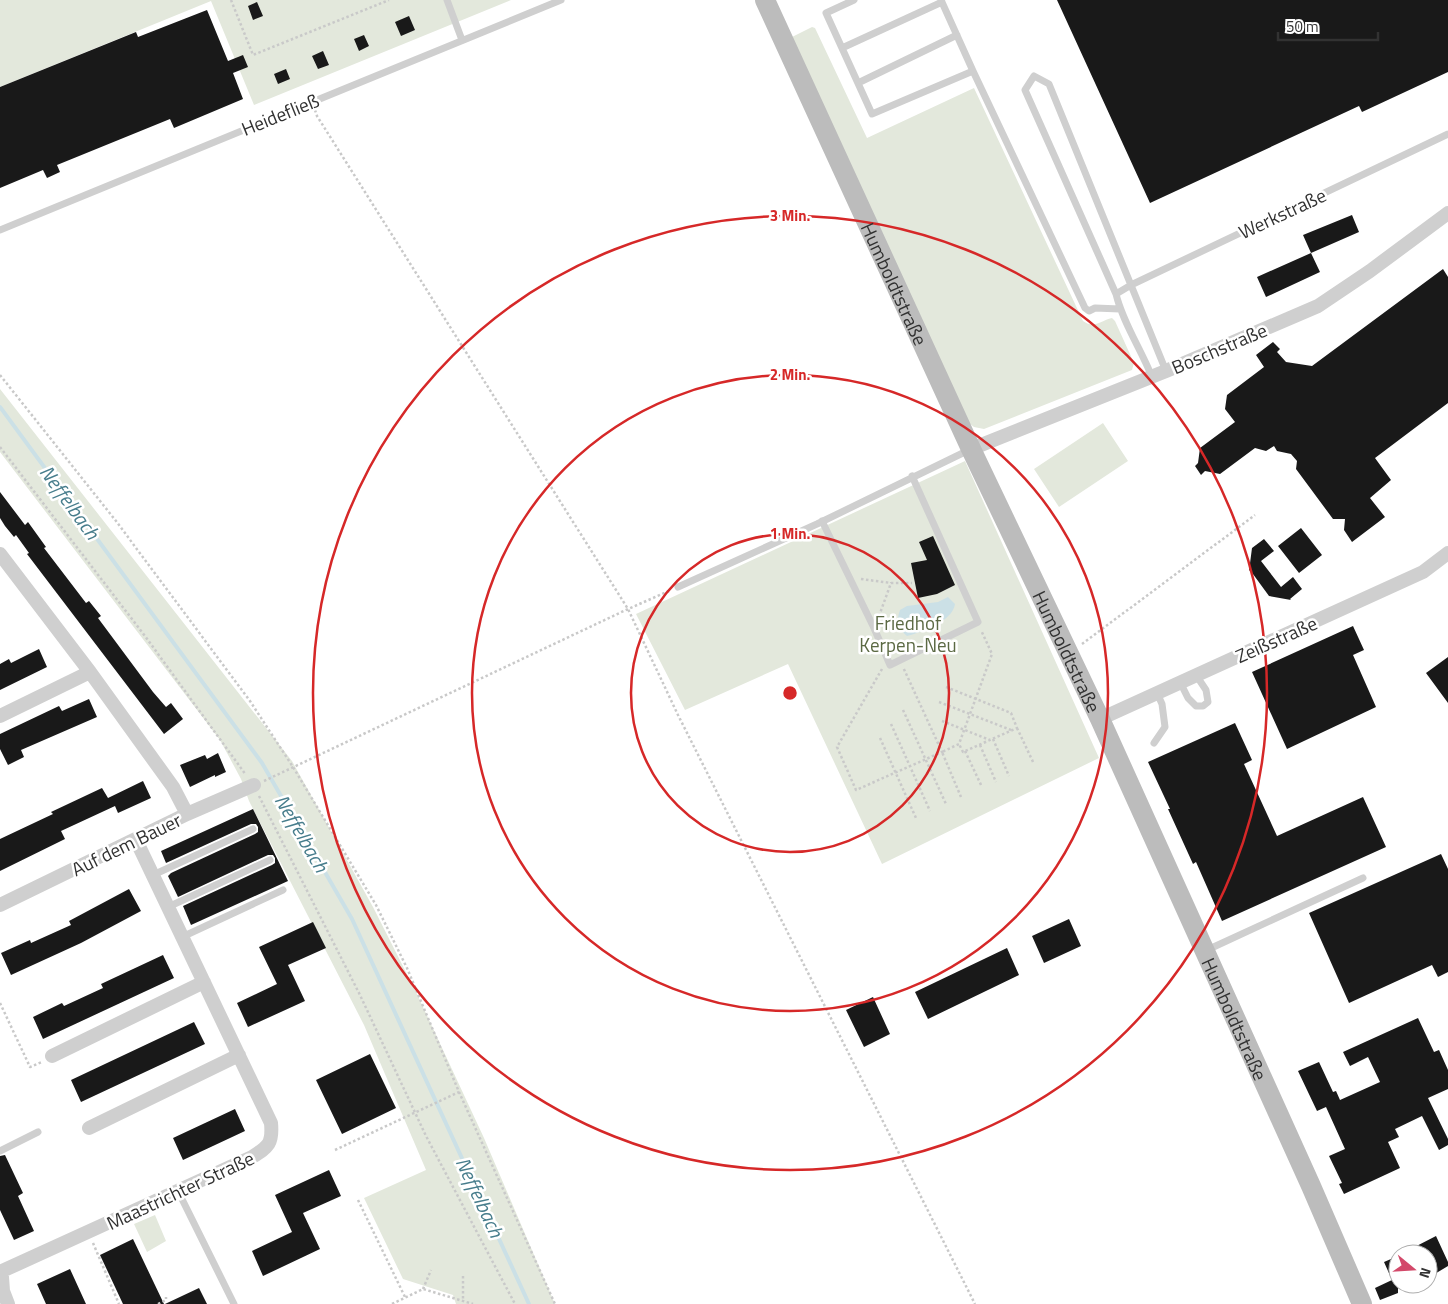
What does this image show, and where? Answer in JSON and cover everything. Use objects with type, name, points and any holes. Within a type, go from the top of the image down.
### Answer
[{"type":"street","name":"Humboldtstraße","points":[[765,0],[971,448],[1100,719],[1308,1177],[1362,1304]]},
{"type":"street","name":"Boschstraße","points":[[971,448],[1152,377],[1318,306],[1370,271],[1448,212]]},
{"type":"street","name":"Zeißstraße","points":[[1100,719],[1423,572],[1448,553]]},
{"type":"street","points":[[0,554],[90,672],[173,787],[187,814]]},
{"type":"street","points":[[0,716],[90,672]]},
{"type":"street","name":"Auf dem Bauer","points":[[0,905],[187,814],[254,785]]},
{"type":"street","name":"Maastrichter Straße","points":[[0,1272],[252,1157],[266,1148],[270,1142],[272,1134],[271,1123],[136,840]]},
{"type":"street","points":[[52,1056],[204,982]]},
{"type":"street","points":[[90,1128],[239,1055]]},
{"type":"street","points":[[0,1272],[2,1291],[8,1304]]},
{"type":"lane","points":[[448,0],[462,40]]},
{"type":"lane","name":"Heidefließ","points":[[0,230],[561,0]]},
{"type":"lane","points":[[854,0],[826,13],[872,114],[973,70]]},
{"type":"lane","points":[[842,48],[941,1],[1085,308],[1089,311],[1095,308],[1120,309]]},
{"type":"lane","points":[[858,84],[957,35]]},
{"type":"lane","points":[[1152,377],[1120,309],[1116,294],[1025,90],[1034,76],[1049,84],[1166,371]]},
{"type":"lane","name":"Werkstraße","points":[[1116,294],[1131,285],[1448,134]]},
{"type":"lane","points":[[678,587],[822,521],[971,448]]},
{"type":"lane","points":[[822,521],[890,664],[978,622],[912,476]]},
{"type":"lane","points":[[1180,682],[1188,698],[1196,706],[1203,706],[1208,702],[1208,696],[1196,675]]},
{"type":"lane","points":[[1154,743],[1165,728],[1162,704],[1156,692]]},
{"type":"lane","points":[[153,875],[253,829]]},
{"type":"lane","points":[[168,907],[270,860]]},
{"type":"lane","points":[[1205,951],[1363,878]]},
{"type":"lane","points":[[182,937],[283,890]]},
{"type":"lane","points":[[0,1150],[38,1132]]},
{"type":"lane","points":[[178,1192],[234,1304]]},
{"type":"path","points":[[231,0],[253,55],[389,0]]},
{"type":"path","points":[[312,101],[318,116],[628,608],[678,715],[975,1304]]},
{"type":"path","points":[[0,375],[116,521],[244,693],[293,767],[376,905],[407,968],[457,1092],[555,1304]]},
{"type":"path","points":[[1069,653],[1255,515]]},
{"type":"path","points":[[850,577],[891,583],[912,583]]},
{"type":"path","points":[[874,628],[891,583]]},
{"type":"path","points":[[278,775],[628,608],[678,587]]},
{"type":"path","points":[[890,664],[882,668],[837,747],[856,790],[959,744],[992,654],[978,622]]},
{"type":"path","points":[[900,659],[961,798]]},
{"type":"path","points":[[946,687],[1011,713],[1034,764]]},
{"type":"path","points":[[939,702],[1011,730]]},
{"type":"path","points":[[903,710],[946,804]]},
{"type":"path","points":[[942,721],[991,739],[1009,776]]},
{"type":"path","points":[[892,724],[930,811]]},
{"type":"path","points":[[959,744],[963,752],[1017,728]]},
{"type":"path","points":[[880,738],[916,818]]},
{"type":"path","points":[[980,745],[996,782]]},
{"type":"path","points":[[966,751],[982,787]]},
{"type":"path","points":[[0,1003],[30,1067]]},
{"type":"path","points":[[334,1150],[457,1092]]},
{"type":"path","points":[[358,1200],[405,1297]]},
{"type":"path","points":[[88,1232],[119,1304]]},
{"type":"path","points":[[423,1289],[431,1270]]},
{"type":"path","points":[[463,1276],[463,1301]]},
{"type":"path","points":[[392,1304],[423,1289],[473,1304]]},
{"type":"path","points":[[158,1304],[166,1300],[166,1297]]},
{"type":"green space","points":[[0,0],[511,0],[254,105],[211,1],[0,87]]},
{"type":"green space","points":[[812,27],[815,28],[867,138],[974,88],[1083,321],[1097,324],[1112,318],[1115,321],[1134,363],[1132,370],[984,429],[974,427],[965,420],[792,37]]},
{"type":"green space","points":[[0,389],[292,761],[373,907],[416,992],[484,1138],[555,1304],[456,1304],[453,1295],[403,1279],[364,1198],[426,1170],[364,1025],[249,801],[241,779],[220,740],[0,452]]},
{"type":"green space","points":[[1103,423],[1128,461],[1059,507],[1034,469]]},
{"type":"green space","name":"Friedhof Kerpen-Neu","points":[[965,461],[1099,758],[882,864],[788,664],[685,710],[636,614]]},
{"type":"green space","points":[[155,1215],[166,1241],[147,1252],[134,1224]]},
{"type":"shaded area","points":[[948,597],[955,604],[949,616],[943,621],[921,632],[907,636],[902,630],[898,621],[900,610],[907,606],[938,602]]},
{"type":"building","points":[[1057,0],[1448,0],[1448,72],[1362,112],[1359,106],[1150,203]]},
{"type":"building","points":[[257,2],[263,16],[253,20],[248,6]]},
{"type":"building","points":[[207,10],[228,61],[243,55],[248,67],[233,73],[243,99],[174,128],[170,119],[57,165],[60,172],[47,178],[43,170],[0,188],[0,87],[136,32],[138,37]]},
{"type":"building","points":[[409,16],[415,30],[401,36],[395,22]]},
{"type":"building","points":[[364,35],[369,46],[359,51],[354,39]]},
{"type":"building","points":[[323,51],[329,65],[318,69],[312,56]]},
{"type":"building","points":[[286,69],[290,79],[278,84],[274,74]]},
{"type":"building","points":[[1352,215],[1359,232],[1311,253],[1303,235]]},
{"type":"building","points":[[1311,253],[1320,272],[1266,297],[1257,277]]},
{"type":"building","points":[[1443,269],[1448,277],[1448,403],[1375,458],[1391,480],[1370,498],[1385,517],[1352,542],[1344,530],[1345,519],[1333,519],[1296,469],[1297,461],[1291,454],[1277,451],[1274,446],[1266,451],[1255,448],[1220,474],[1205,471],[1201,475],[1195,466],[1198,463],[1200,448],[1235,422],[1225,409],[1227,395],[1264,367],[1256,355],[1273,342],[1280,349],[1277,352],[1286,362],[1312,366]]},
{"type":"building","points":[[0,492],[25,525],[28,522],[46,547],[44,548],[86,603],[89,601],[101,616],[98,618],[153,692],[166,707],[171,703],[183,719],[164,734],[27,554],[29,553],[16,535],[14,537],[5,526],[0,518]]},
{"type":"building","points":[[1301,528],[1322,555],[1299,573],[1278,546]]},
{"type":"building","points":[[933,536],[955,585],[937,594],[918,598],[911,563],[927,560],[919,542]]},
{"type":"building","points":[[1264,539],[1274,551],[1261,561],[1281,587],[1293,577],[1302,589],[1291,600],[1269,596],[1249,571],[1252,548]]},
{"type":"building","points":[[1353,626],[1364,650],[1353,655],[1376,707],[1287,749],[1252,672]]},
{"type":"building","points":[[39,649],[47,667],[0,690],[0,664],[9,659],[11,663]]},
{"type":"building","points":[[1448,657],[1448,703],[1426,673]]},
{"type":"building","points":[[89,699],[97,717],[21,750],[24,757],[8,765],[0,749],[0,734],[59,706],[62,711]]},
{"type":"building","points":[[1235,723],[1252,760],[1244,764],[1277,836],[1363,797],[1386,847],[1222,921],[1196,862],[1193,864],[1148,762]]},
{"type":"building","points":[[218,753],[226,772],[190,787],[180,765],[205,755],[207,759]]},
{"type":"building","points":[[143,781],[151,798],[118,813],[115,806],[61,831],[65,839],[0,871],[0,839],[102,788],[108,798]]},
{"type":"building","points":[[253,809],[288,881],[191,925],[183,906],[272,865],[275,863],[275,858],[273,855],[268,855],[178,897],[168,876],[171,873],[255,834],[258,832],[258,827],[256,824],[251,824],[166,863],[161,851]]},
{"type":"building","points":[[1441,854],[1448,869],[1448,972],[1438,977],[1432,965],[1349,1003],[1309,913]]},
{"type":"building","points":[[129,889],[141,911],[81,943],[11,975],[1,953],[30,940],[31,943],[71,925],[69,921]]},
{"type":"building","points":[[1069,919],[1081,946],[1044,963],[1032,936]]},
{"type":"building","points":[[313,922],[326,948],[288,965],[305,1001],[248,1027],[237,1003],[277,984],[259,947]]},
{"type":"building","points":[[1007,948],[1019,975],[928,1019],[915,992]]},
{"type":"building","points":[[163,955],[174,978],[43,1039],[33,1017],[62,1003],[64,1006],[103,988],[101,984]]},
{"type":"building","points":[[873,997],[890,1034],[864,1047],[846,1010]]},
{"type":"building","points":[[1418,1018],[1434,1052],[1439,1050],[1448,1070],[1448,1089],[1428,1098],[1448,1139],[1448,1145],[1439,1150],[1422,1116],[1395,1129],[1399,1137],[1388,1142],[1400,1168],[1344,1194],[1339,1184],[1342,1183],[1329,1156],[1345,1149],[1326,1107],[1317,1111],[1298,1071],[1319,1062],[1333,1092],[1336,1091],[1340,1100],[1380,1082],[1368,1057],[1350,1066],[1343,1052]]},
{"type":"building","points":[[194,1022],[205,1044],[81,1102],[71,1080]]},
{"type":"building","points":[[370,1054],[396,1108],[342,1134],[316,1080]]},
{"type":"building","points":[[235,1109],[245,1131],[183,1160],[173,1138]]},
{"type":"building","points":[[5,1155],[23,1193],[18,1196],[34,1231],[14,1240],[0,1210],[0,1156]]},
{"type":"building","points":[[329,1170],[341,1196],[303,1213],[320,1249],[263,1276],[252,1251],[292,1232],[275,1195]]},
{"type":"building","points":[[1436,1236],[1448,1266],[1438,1272],[1438,1244],[1420,1244]]},
{"type":"building","points":[[133,1239],[164,1304],[123,1304],[100,1255]]},
{"type":"building","points":[[1388,1260],[1388,1271],[1384,1262]]},
{"type":"building","points":[[70,1269],[86,1304],[46,1304],[37,1284]]},
{"type":"building","points":[[1388,1282],[1388,1294],[1395,1294],[1380,1300],[1375,1288]]},
{"type":"building","points":[[199,1288],[207,1304],[165,1304]]},
{"type":"waterway","name":"Neffelbach","points":[[0,407],[262,763],[352,919],[529,1304]]}]
